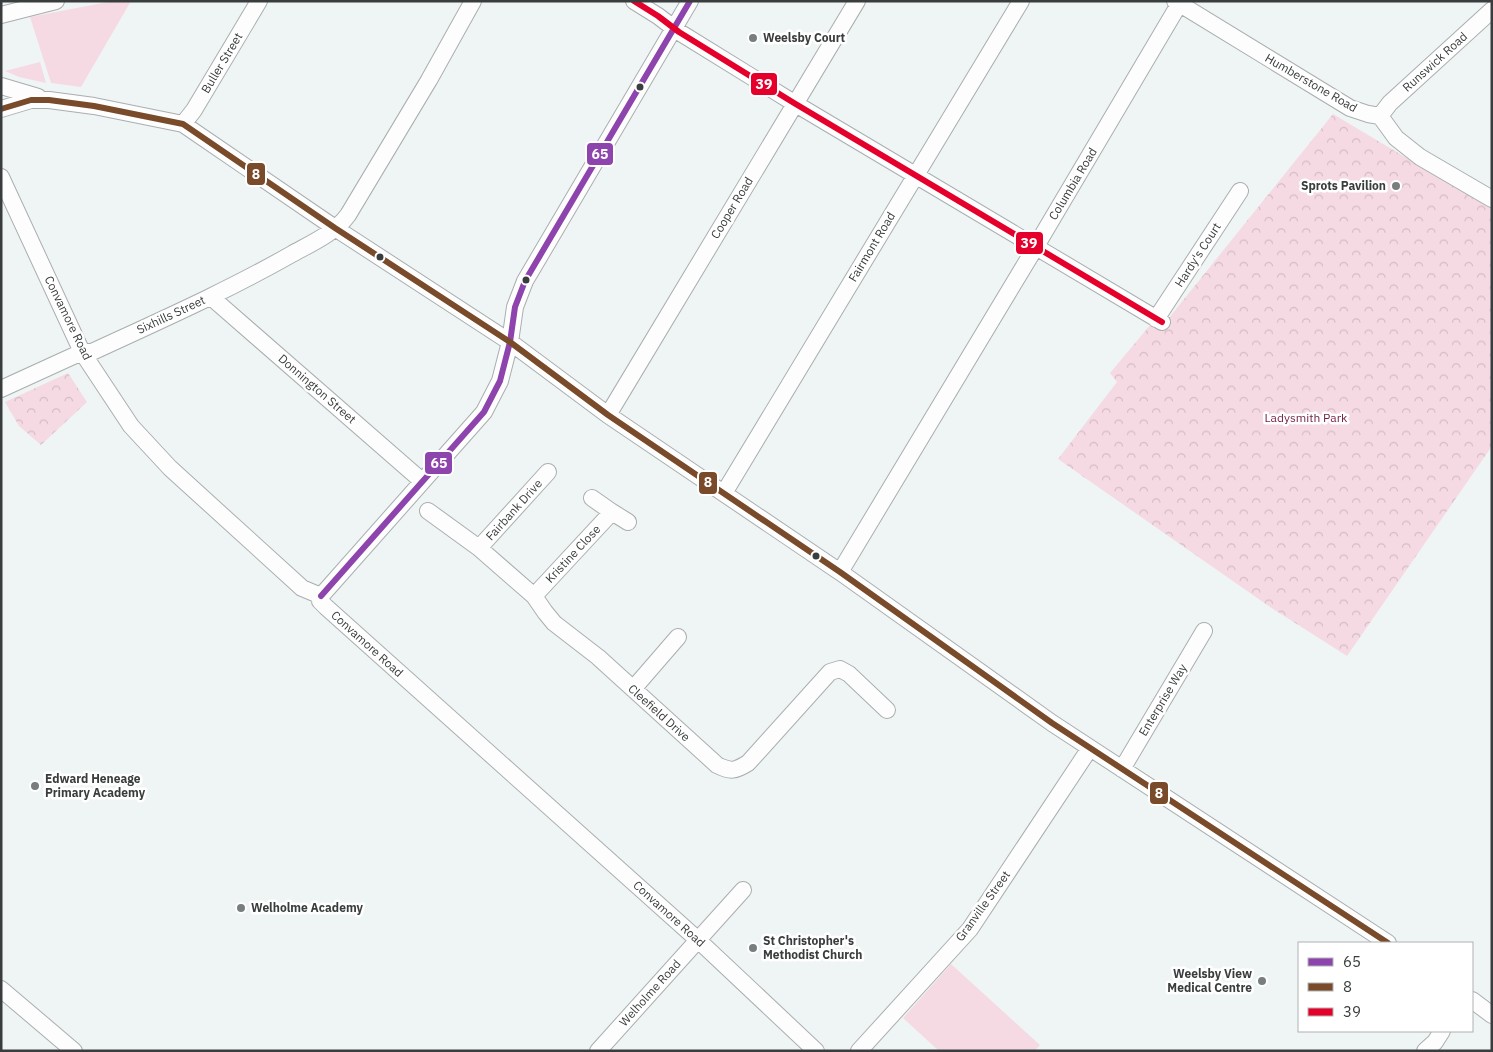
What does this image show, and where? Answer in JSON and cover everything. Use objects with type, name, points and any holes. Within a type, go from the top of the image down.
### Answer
[{"type":"street","points":[[1,15],[37,4],[56,1]]},
{"type":"street","name":"Buller Street","points":[[183,124],[194,110],[260,1]]},
{"type":"street","name":"Sixhills Street","points":[[1,389],[82,352],[92,352],[211,296],[264,270],[335,228],[348,215],[429,80],[473,1]]},
{"type":"street","points":[[634,1],[674,29],[794,104],[1036,247]]},
{"type":"street","points":[[321,596],[484,412],[500,381],[510,342],[515,307],[533,266],[690,1]]},
{"type":"street","name":"Cooper Road","points":[[608,415],[857,1]]},
{"type":"street","name":"Fairmont Road","points":[[724,493],[1020,1]]},
{"type":"street","name":"Humberstone Road","points":[[1178,2],[1350,108],[1380,116]]},
{"type":"street","name":"Columbia Road","points":[[840,572],[1036,247],[1178,2]]},
{"type":"street","name":"Runswick Road","points":[[1380,116],[1390,103],[1492,10]]},
{"type":"street","points":[[1,86],[49,100]]},
{"type":"street","points":[[1,110],[32,100],[49,100],[94,106],[183,124],[335,228],[510,342],[608,415],[840,572],[1044,718],[1386,942]]},
{"type":"street","points":[[1380,116],[1396,138],[1420,157],[1492,199]]},
{"type":"street","name":"Convamore Road","points":[[1,177],[82,352],[131,426],[152,449],[302,588],[321,596],[320,601],[326,607],[698,940],[816,1051]]},
{"type":"street","name":"Hardy's Court","points":[[1036,247],[1159,320],[1240,191]]},
{"type":"street","name":"Donnington Street","points":[[211,296],[422,481]]},
{"type":"street","name":"Fairbank Drive","points":[[479,548],[548,472]]},
{"type":"street","points":[[592,498],[628,522]]},
{"type":"street","name":"Cleefield Drive","points":[[428,511],[479,548],[534,596],[554,622],[583,644],[717,765],[724,769],[736,770],[748,763],[830,672],[840,670],[849,674],[887,710]]},
{"type":"street","name":"Kristine Close","points":[[534,596],[612,512]]},
{"type":"street","name":"Enterprise Way","points":[[1122,769],[1204,631]]},
{"type":"street","points":[[633,689],[678,638]]},
{"type":"street","name":"Granville Street","points":[[859,1051],[970,929],[1090,748]]},
{"type":"street","name":"Welholme Road","points":[[598,1051],[742,890]]},
{"type":"street","points":[[1,988],[74,1051]]},
{"type":"street","points":[[1473,1001],[1492,1015]]},
{"type":"street","points":[[1425,1051],[1435,1042],[1441,1032]]},
{"type":"green space","points":[[113,1],[131,1],[81,87],[51,83],[30,17]]},
{"type":"green space","points":[[40,62],[46,83],[19,77],[5,71]]},
{"type":"green space","name":"Ladysmith Park","points":[[1333,114],[1492,209],[1492,446],[1347,656],[1270,607],[1058,459],[1117,382],[1110,373],[1151,324],[1160,329]]},
{"type":"green space","points":[[68,373],[87,402],[41,445],[19,426],[5,402]]},
{"type":"green space","points":[[951,964],[1040,1045],[1035,1051],[939,1051],[903,1018]]},
{"type":"transit line","name":"39","points":[[634,1],[679,32],[794,103],[1162,322]]},
{"type":"transit line","name":"65","points":[[321,596],[484,412],[500,381],[510,342],[515,307],[525,281],[690,1]]},
{"type":"transit line","name":"8","points":[[1,109],[31,100],[49,100],[94,106],[183,124],[335,228],[510,342],[608,415],[840,572],[1052,723],[1386,942]]},
{"type":"place","name":"Weelsby Court","points":[[753,38]]},
{"type":"place","name":"Sprots Pavilion","points":[[1396,186]]},
{"type":"place","name":"Edward Heneage Primary Academy","points":[[35,786]]},
{"type":"place","name":"Welholme Academy","points":[[241,908]]},
{"type":"place","name":"St Christopher's Methodist Church","points":[[753,948]]},
{"type":"place","name":"Weelsby View Medical Centre","points":[[1262,981]]}]
